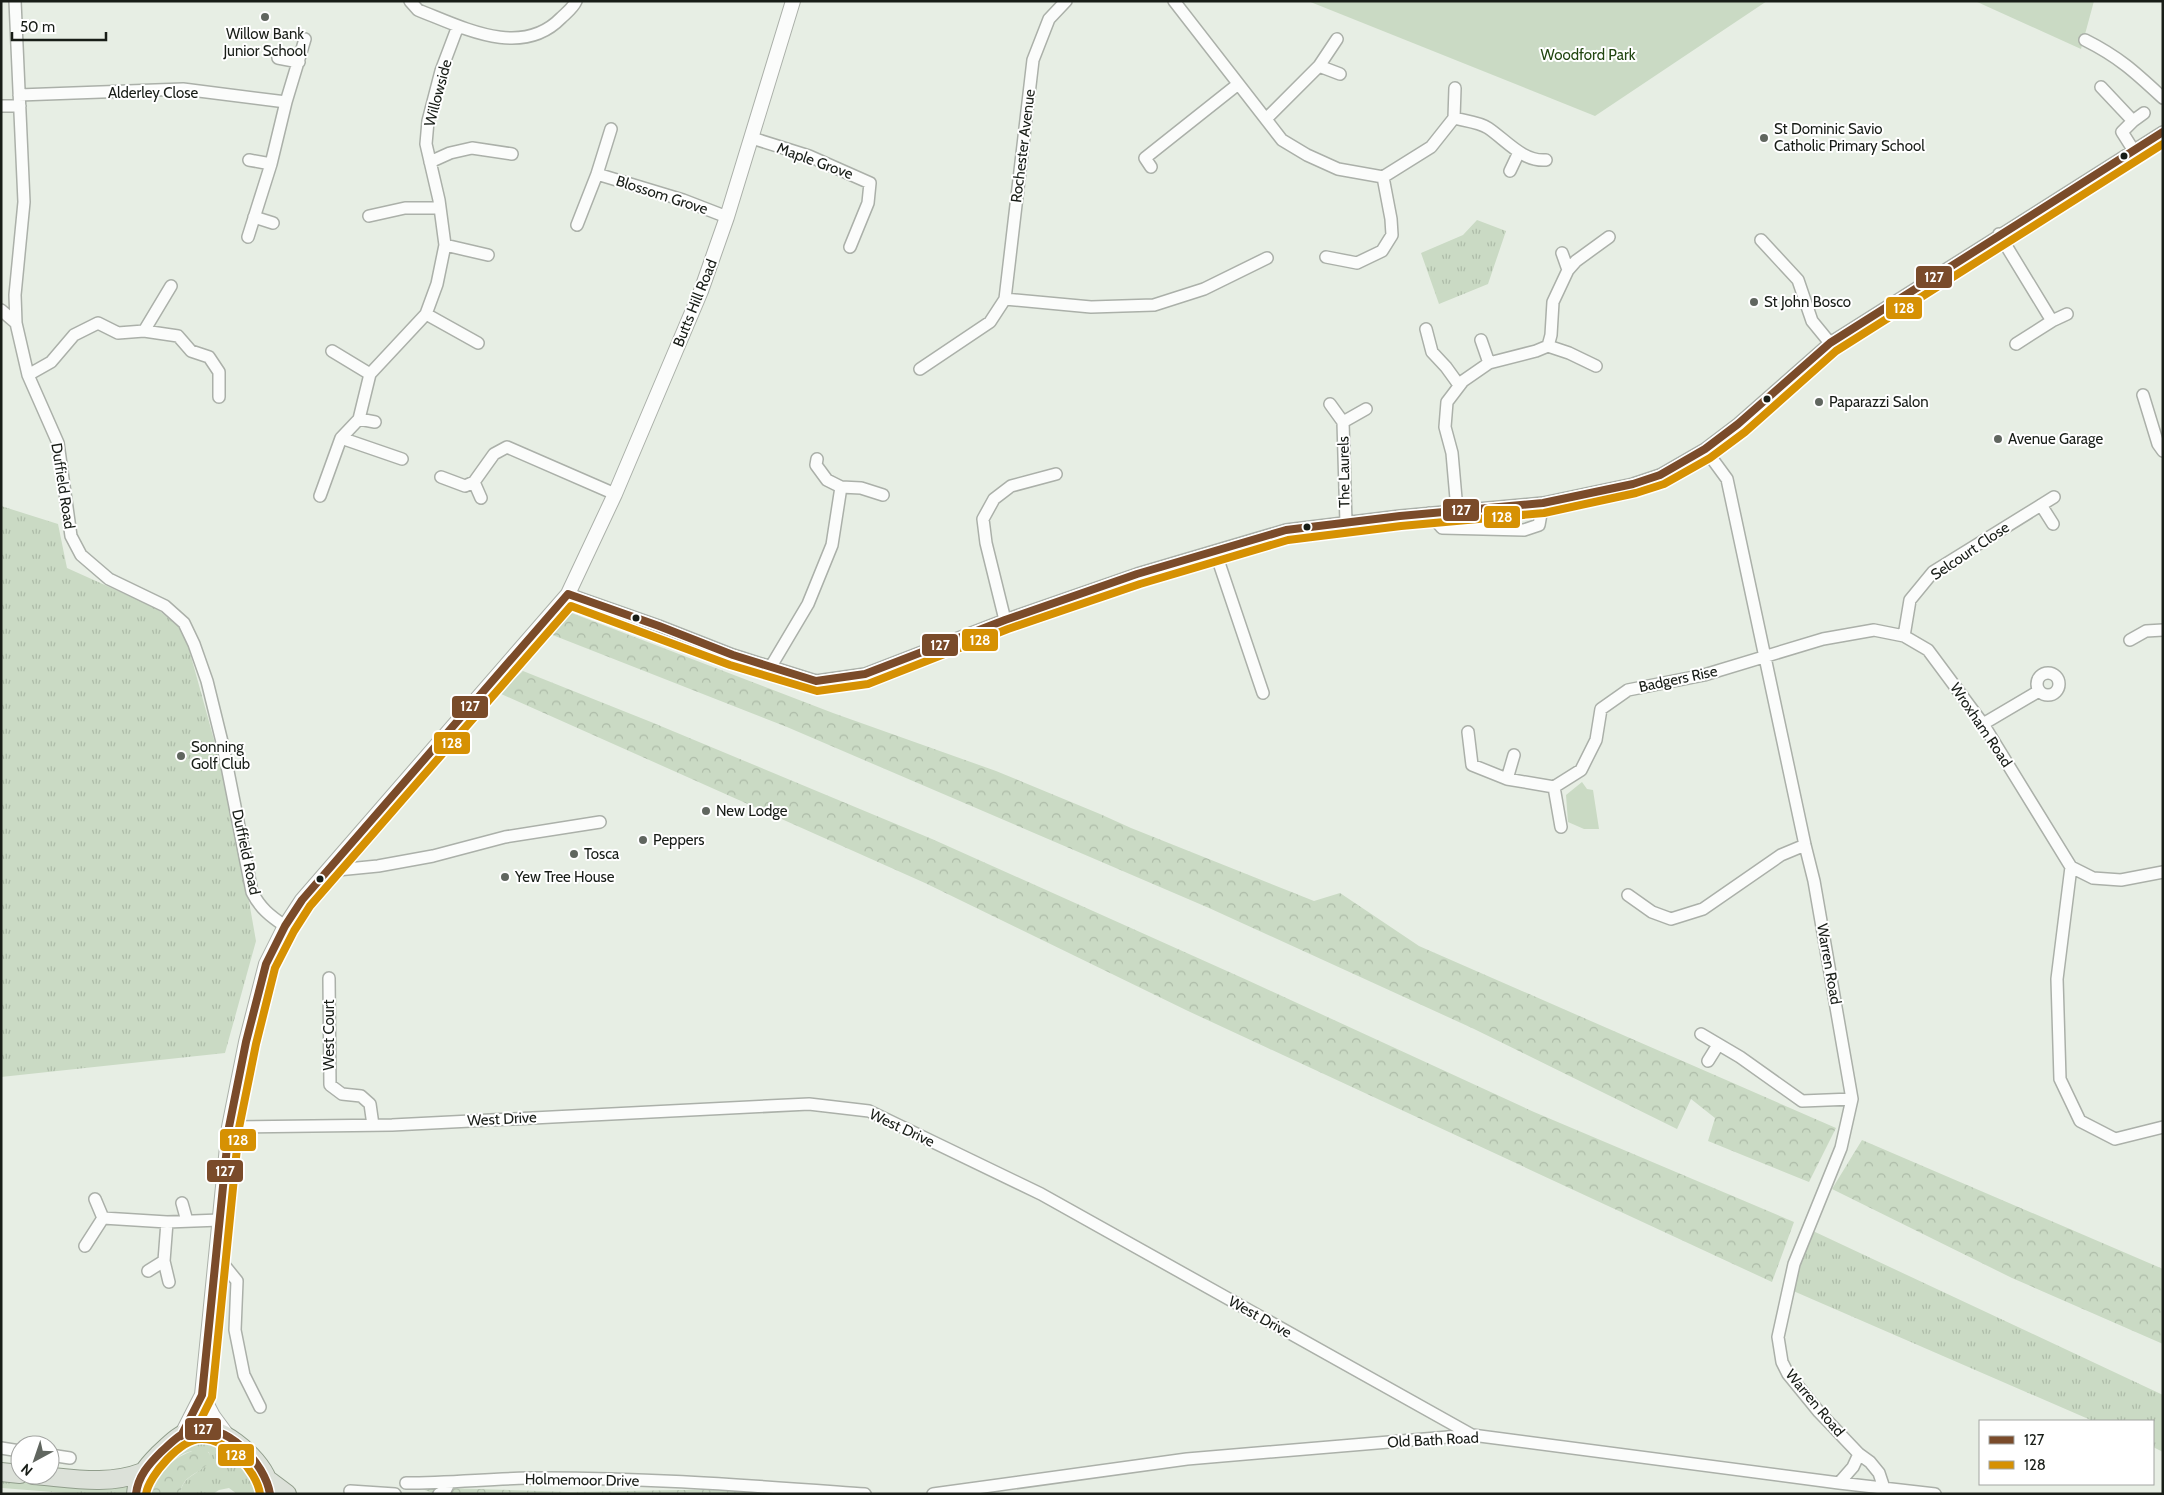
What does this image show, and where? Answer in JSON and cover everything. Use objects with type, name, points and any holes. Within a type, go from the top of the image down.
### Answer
[{"type":"main road","points":[[136,1494],[143,1472],[156,1457],[181,1436],[198,1428],[227,1435],[256,1464],[269,1487],[287,1494]]},
{"type":"main road","points":[[60,1477],[104,1481],[143,1472]]},
{"type":"street","name":"Duffield Road","points":[[15,1],[24,202],[15,295],[16,323],[28,375],[58,444],[71,536],[81,555],[92,566],[109,579],[165,606],[184,623],[194,644],[207,681],[224,746],[252,892],[258,905],[285,926]]},
{"type":"street","points":[[410,1],[418,10],[495,38],[534,36],[557,23],[574,2]]},
{"type":"street","name":"Butts Hill Road","points":[[202,1395],[230,1127],[246,1042],[266,964],[285,926],[302,900],[568,594],[615,494],[701,291],[727,217],[793,1]]},
{"type":"street","name":"Rochester Avenue","points":[[920,369],[939,349],[990,322],[1005,299],[1033,60],[1049,19],[1066,1]]},
{"type":"street","points":[[1174,1],[1282,140],[1306,155],[1338,168],[1383,178],[1431,147],[1454,118],[1455,88]]},
{"type":"street","name":"Willowside","points":[[320,496],[341,438],[359,419],[370,374],[426,314],[437,284],[445,245],[440,208],[426,144],[428,121],[441,72],[458,26]]},
{"type":"street","points":[[248,237],[271,164],[286,102],[305,39]]},
{"type":"street","points":[[1266,119],[1319,66],[1337,39]]},
{"type":"street","points":[[2085,40],[2112,53],[2128,65],[2163,98]]},
{"type":"street","points":[[278,58],[299,62]]},
{"type":"street","points":[[1319,66],[1340,74]]},
{"type":"street","points":[[1144,158],[1238,85]]},
{"type":"street","points":[[2101,87],[2133,121]]},
{"type":"street","name":"Alderley Close","points":[[1,106],[19,100],[183,90],[286,102]]},
{"type":"street","points":[[2134,150],[2122,132],[2144,113]]},
{"type":"street","points":[[1454,118],[1486,127],[1519,152],[1539,161],[1546,160]]},
{"type":"street","name":"Blossom Grove","points":[[577,226],[597,174],[611,129]]},
{"type":"street","points":[[568,594],[770,668],[816,681],[865,674],[1005,620],[1138,574],[1286,530],[1457,510],[1543,503],[1633,484],[1660,474],[1705,449],[1738,424],[1830,343],[2163,132]]},
{"type":"street","name":"Maple Grove","points":[[752,138],[809,156],[870,183],[868,203],[850,247]]},
{"type":"street","points":[[430,162],[450,153],[472,148],[512,154]]},
{"type":"street","points":[[1510,171],[1519,152]]},
{"type":"street","points":[[249,160],[271,164]]},
{"type":"street","name":"Blossom Grove","points":[[597,174],[684,200],[727,217]]},
{"type":"street","points":[[1326,257],[1357,263],[1382,251],[1392,235],[1391,219],[1383,178]]},
{"type":"street","points":[[369,216],[405,208],[440,208]]},
{"type":"street","points":[[254,217],[273,223]]},
{"type":"street","points":[[2000,234],[2052,321]]},
{"type":"street","points":[[1548,346],[1551,335],[1553,302],[1568,270],[1576,261],[1609,237]]},
{"type":"street","points":[[1761,240],[1798,280],[1812,321],[1830,343]]},
{"type":"street","points":[[445,245],[488,255]]},
{"type":"street","points":[[1562,253],[1568,270]]},
{"type":"street","points":[[1005,299],[1091,307],[1154,305],[1204,289],[1267,258]]},
{"type":"street","points":[[144,332],[170,286]]},
{"type":"street","points":[[1,310],[16,323]]},
{"type":"street","points":[[426,314],[478,343]]},
{"type":"street","points":[[2016,344],[2052,321],[2067,314]]},
{"type":"street","points":[[28,375],[51,362],[74,334],[98,322],[118,333],[144,332],[178,336],[191,351],[209,357],[219,372],[219,397]]},
{"type":"street","points":[[1426,329],[1432,352],[1446,367],[1459,386]]},
{"type":"street","points":[[1481,340],[1490,363]]},
{"type":"street","points":[[1457,510],[1452,453],[1445,427],[1448,402],[1459,386],[1490,363],[1548,346],[1569,353],[1596,366]]},
{"type":"street","points":[[332,351],[370,374]]},
{"type":"street","points":[[2143,395],[2158,444],[2163,451]]},
{"type":"street","name":"The Laurels","points":[[1330,404],[1344,422],[1346,523]]},
{"type":"street","name":"The Laurels","points":[[1344,422],[1366,409]]},
{"type":"street","points":[[359,419],[375,422]]},
{"type":"street","points":[[341,438],[402,459]]},
{"type":"street","points":[[441,477],[465,486],[474,482],[494,454],[507,447],[615,494]]},
{"type":"street","name":"Warren Road","points":[[1705,449],[1728,479],[1814,881],[1852,1099],[1841,1148],[1794,1264],[1778,1337],[1782,1362],[1788,1374],[1819,1412],[1859,1454],[1870,1462],[1878,1473],[1884,1491]]},
{"type":"street","points":[[817,459],[816,465],[827,480],[841,487],[861,488],[882,495]]},
{"type":"street","points":[[1005,620],[986,543],[983,519],[994,499],[1011,486],[1035,486],[1056,474]]},
{"type":"street","points":[[474,482],[481,498]]},
{"type":"street","points":[[770,668],[808,604],[832,545],[841,487]]},
{"type":"street","name":"Selcourt Close","points":[[1904,636],[1910,600],[1933,572],[2054,497]]},
{"type":"street","points":[[1429,514],[1442,528],[1524,530],[1539,525],[1543,503]]},
{"type":"street","points":[[2041,505],[2053,524]]},
{"type":"street","points":[[1216,551],[1263,693]]},
{"type":"street","name":"Wroxham Road","points":[[1765,656],[1823,639],[1874,630],[1904,636],[1928,650],[1983,724],[2071,867]]},
{"type":"street","points":[[2130,640],[2146,631],[2163,630]]},
{"type":"street","name":"Badgers Rise","points":[[1554,787],[1581,770],[1596,740],[1601,709],[1628,690],[1704,675],[1765,656]]},
{"type":"street","points":[[1983,724],[2039,691]]},
{"type":"street","points":[[1468,732],[1472,765],[1507,779],[1554,787],[1562,827]]},
{"type":"street","points":[[1507,779],[1514,755]]},
{"type":"street","points":[[327,871],[378,866],[433,856],[505,837],[600,822]]},
{"type":"street","points":[[1628,895],[1652,912],[1670,919],[1703,909],[1781,855],[1805,846]]},
{"type":"street","points":[[2163,872],[2121,880],[2093,878],[2071,867],[2057,979],[2060,1080],[2080,1120],[2116,1139],[2163,1127]]},
{"type":"street","name":"West Court","points":[[329,978],[330,1085],[342,1094],[361,1096],[370,1104],[373,1125]]},
{"type":"street","points":[[1701,1034],[1740,1057],[1802,1101],[1852,1099]]},
{"type":"street","points":[[1708,1061],[1718,1045]]},
{"type":"street","name":"West Drive","points":[[230,1127],[373,1125],[808,1104],[869,1111],[1042,1194],[1472,1435]]},
{"type":"street","points":[[95,1198],[102,1218]]},
{"type":"street","points":[[182,1204],[187,1221]]},
{"type":"street","points":[[102,1218],[167,1222],[220,1220]]},
{"type":"street","points":[[85,1246],[102,1218]]},
{"type":"street","points":[[167,1222],[164,1261],[168,1282]]},
{"type":"street","points":[[216,1255],[237,1281],[235,1330],[244,1375],[260,1407]]},
{"type":"street","points":[[148,1271],[164,1261]]},
{"type":"street","points":[[202,1395],[212,1416],[227,1435]]},
{"type":"street","points":[[181,1436],[202,1395]]},
{"type":"street","name":"Old Bath Road","points":[[933,1494],[1187,1459],[1472,1435],[1839,1483],[1884,1491],[1933,1494]]},
{"type":"street","points":[[1839,1483],[1853,1467],[1859,1454]]},
{"type":"street","points":[[60,1456],[70,1458]]},
{"type":"street","name":"Holmemoor Drive","points":[[406,1483],[449,1484],[527,1478],[674,1481],[865,1494]]},
{"type":"street","points":[[439,1494],[445,1491],[449,1484]]},
{"type":"street","points":[[350,1491],[394,1494]]},
{"type":"green space","name":"Woodford Park","points":[[1308,1],[1767,1],[1595,116]]},
{"type":"green space","points":[[1975,1],[2094,1],[2081,49]]},
{"type":"green space","points":[[1477,220],[1506,231],[1488,284],[1439,304],[1421,253],[1463,235]]},
{"type":"green space","name":"Sonning Golf Club","points":[[1,506],[58,524],[67,568],[156,608],[184,631],[232,805],[256,941],[225,1053],[1,1077]]},
{"type":"green space","points":[[569,612],[833,713],[996,771],[1131,828],[1314,901],[1340,893],[1419,946],[1836,1128],[1809,1182],[1708,1141],[1715,1118],[1691,1099],[1677,1129],[1472,1028],[1209,908],[787,727],[550,634]]},
{"type":"green space","points":[[523,671],[932,839],[1247,980],[1534,1112],[1794,1222],[1772,1282],[1188,1011],[925,883],[499,693]]},
{"type":"green space","points":[[1582,782],[1587,789],[1593,790],[1599,829],[1584,829],[1568,822],[1566,795]]},
{"type":"green space","points":[[1862,1140],[2163,1269],[2163,1344],[2012,1278],[1832,1189]]},
{"type":"green space","points":[[1813,1231],[2163,1395],[2163,1452],[2154,1448],[2154,1420],[2091,1420],[1791,1290]]},
{"type":"green space","points":[[203,1438],[221,1444],[239,1458],[254,1476],[262,1494],[237,1494],[229,1488],[219,1490],[213,1494],[181,1494],[182,1487],[186,1481],[202,1469],[209,1459],[209,1452],[198,1451],[187,1452],[174,1460],[162,1473],[153,1494],[144,1494],[152,1476],[166,1458],[184,1445]]},
{"type":"green space","points":[[199,1449],[207,1451],[211,1459],[208,1464],[184,1482],[181,1494],[153,1494],[158,1478],[169,1465],[183,1455]]},
{"type":"green space","points":[[1,1480],[10,1481],[10,1485],[60,1484],[108,1488],[129,1485],[127,1494],[78,1494],[2,1488]]},
{"type":"green space","points":[[416,1487],[571,1492],[839,1487],[843,1494],[436,1494]]},
{"type":"transit line","name":"127","points":[[181,1436],[202,1395],[229,1127],[246,1042],[266,964],[285,926],[302,900],[568,594],[659,626],[733,655],[816,681],[865,674],[1005,620],[1137,574],[1286,530],[1400,516],[1543,503],[1633,484],[1660,475],[1705,449],[1738,424],[1830,343],[2163,132]]},
{"type":"transit line","name":"128","points":[[190,1441],[212,1397],[239,1128],[256,1044],[275,968],[294,931],[310,906],[571,606],[730,665],[817,691],[868,684],[1008,629],[1140,584],[1288,540],[1401,526],[1544,513],[1636,493],[1664,484],[1710,458],[1745,432],[1836,351],[2163,144]]},
{"type":"transit line","name":"127","points":[[136,1494],[142,1476],[148,1466],[161,1452],[183,1434],[192,1430],[205,1429],[218,1432],[242,1447],[260,1470],[267,1482],[270,1494]]},
{"type":"transit line","name":"128","points":[[146,1494],[153,1477],[167,1459],[184,1445],[201,1439],[211,1440],[220,1444],[239,1458],[253,1476],[260,1494]]},
{"type":"place","name":"Willow Bank Junior School","points":[[265,17]]},
{"type":"place","name":"St Dominic Savio Catholic Primary School","points":[[1764,138]]},
{"type":"place","name":"St John Bosco","points":[[1754,302]]},
{"type":"place","name":"Paparazzi Salon","points":[[1819,402]]},
{"type":"place","name":"Avenue Garage","points":[[1998,439]]},
{"type":"place","name":"Sonning Golf Club","points":[[181,756]]},
{"type":"place","name":"New Lodge","points":[[706,811]]},
{"type":"place","name":"Peppers","points":[[643,840]]},
{"type":"place","name":"Tosca","points":[[574,854]]},
{"type":"place","name":"Yew Tree House","points":[[505,877]]}]
